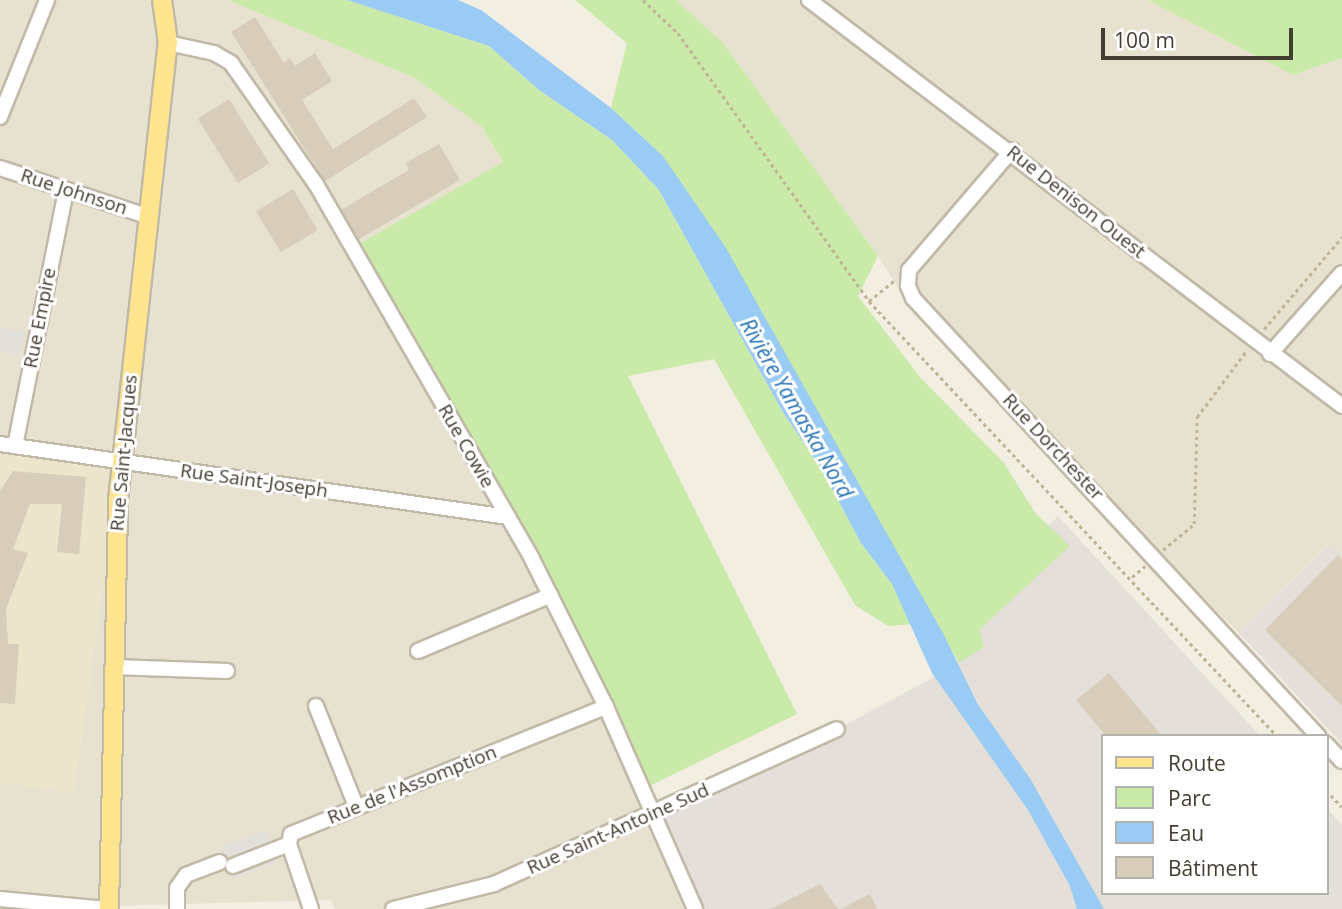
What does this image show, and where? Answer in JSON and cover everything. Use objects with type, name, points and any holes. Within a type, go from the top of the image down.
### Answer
[{"type":"main road","name":"Rue Saint-Jacques","points":[[108,909],[121,463],[168,43],[162,0]]},
{"type":"street","points":[[0,117],[47,0]]},
{"type":"street","name":"Rue Denison Ouest","points":[[808,0],[1012,150],[1270,354],[1342,406]]},
{"type":"street","name":"Rue Cowie","points":[[168,43],[214,53],[243,76],[323,196],[551,595],[606,707],[695,909]]},
{"type":"street","points":[[909,270],[1012,150]]},
{"type":"street","name":"Rue Johnson","points":[[0,169],[147,216]]},
{"type":"street","name":"Rue Empire","points":[[7,445],[66,190]]},
{"type":"street","name":"Rue Dorchester","points":[[909,270],[908,286],[913,298],[1316,734]]},
{"type":"street","points":[[1270,354],[1340,279]]},
{"type":"street","name":"Rue Saint-Joseph","points":[[7,445],[508,517]]},
{"type":"street","points":[[418,651],[551,595]]},
{"type":"street","points":[[114,667],[227,671]]},
{"type":"street","points":[[316,706],[356,806]]},
{"type":"street","name":"Rue de l'Assomption","points":[[289,844],[291,834],[606,707]]},
{"type":"street","name":"Rue Saint-Antoine Sud","points":[[393,909],[494,884],[836,729]]},
{"type":"street","points":[[1328,746],[1342,761]]},
{"type":"street","points":[[177,909],[177,888],[186,875],[289,844],[311,909]]},
{"type":"street","points":[[0,899],[108,909]]},
{"type":"path","points":[[643,0],[678,33],[869,301],[1132,578],[1275,734]]},
{"type":"path","points":[[1132,578],[1194,524],[1197,417],[1254,341],[1342,237]]},
{"type":"path","points":[[869,301],[909,270]]},
{"type":"path","points":[[1328,792],[1342,807]]},
{"type":"shaded area","points":[[0,0],[228,0],[415,78],[482,127],[503,163],[354,247],[508,517],[695,909],[335,909],[331,900],[0,909]]},
{"type":"shaded area","points":[[676,0],[1148,0],[1293,75],[1342,58],[1342,554],[1329,544],[1238,632],[914,313],[878,256],[723,43]]},
{"type":"shaded area","points":[[0,327],[26,334],[19,355],[0,351]]},
{"type":"shaded area","points":[[0,444],[121,461],[74,793],[0,782]]},
{"type":"shaded area","points":[[1058,516],[1258,734],[1100,734],[1100,895],[1328,895],[1328,810],[1342,825],[1342,909],[695,909],[653,814],[837,729],[959,664],[944,635]]},
{"type":"shaded area","points":[[1330,544],[1342,554],[1342,744],[1238,632]]},
{"type":"shaded area","points":[[266,830],[278,862],[233,879],[221,847]]},
{"type":"green space","points":[[228,0],[347,0],[489,46],[539,90],[612,140],[659,190],[784,414],[821,468],[861,543],[892,584],[913,624],[888,626],[855,605],[714,359],[628,376],[797,714],[643,789],[606,707],[354,247],[503,162],[482,127],[415,78]]},
{"type":"green space","points":[[575,0],[676,0],[723,43],[878,256],[858,296],[920,377],[1004,463],[1036,514],[1070,546],[979,630],[984,647],[959,663],[663,156],[611,108],[627,43]]},
{"type":"green space","points":[[1148,0],[1342,0],[1342,58],[1293,75]]},
{"type":"water","name":"Rivière Yamaska Nord","points":[[347,0],[458,0],[481,10],[611,108],[663,156],[726,248],[944,635],[977,703],[1031,780],[1104,909],[1077,909],[1070,886],[1028,810],[932,673],[892,584],[861,543],[821,468],[784,414],[659,190],[612,140],[539,90],[489,46]]},
{"type":"building","points":[[255,17],[284,63],[290,58],[295,66],[315,53],[332,81],[302,100],[333,149],[414,98],[427,117],[325,181],[231,32]]},
{"type":"building","points":[[229,99],[269,163],[238,183],[198,119]]},
{"type":"building","points":[[439,144],[460,180],[356,241],[339,211],[409,170],[406,163]]},
{"type":"building","points":[[293,189],[318,230],[281,252],[256,211]]},
{"type":"building","points":[[13,471],[86,477],[79,554],[57,552],[62,504],[30,504],[13,549],[28,553],[6,609],[8,644],[19,644],[15,704],[0,703],[0,491]]},
{"type":"building","points":[[1338,555],[1342,559],[1342,706],[1265,630]]},
{"type":"building","points":[[1109,673],[1160,734],[1104,734],[1076,700]]},
{"type":"building","points":[[820,884],[838,909],[771,909]]},
{"type":"building","points":[[870,894],[877,909],[841,909]]}]
